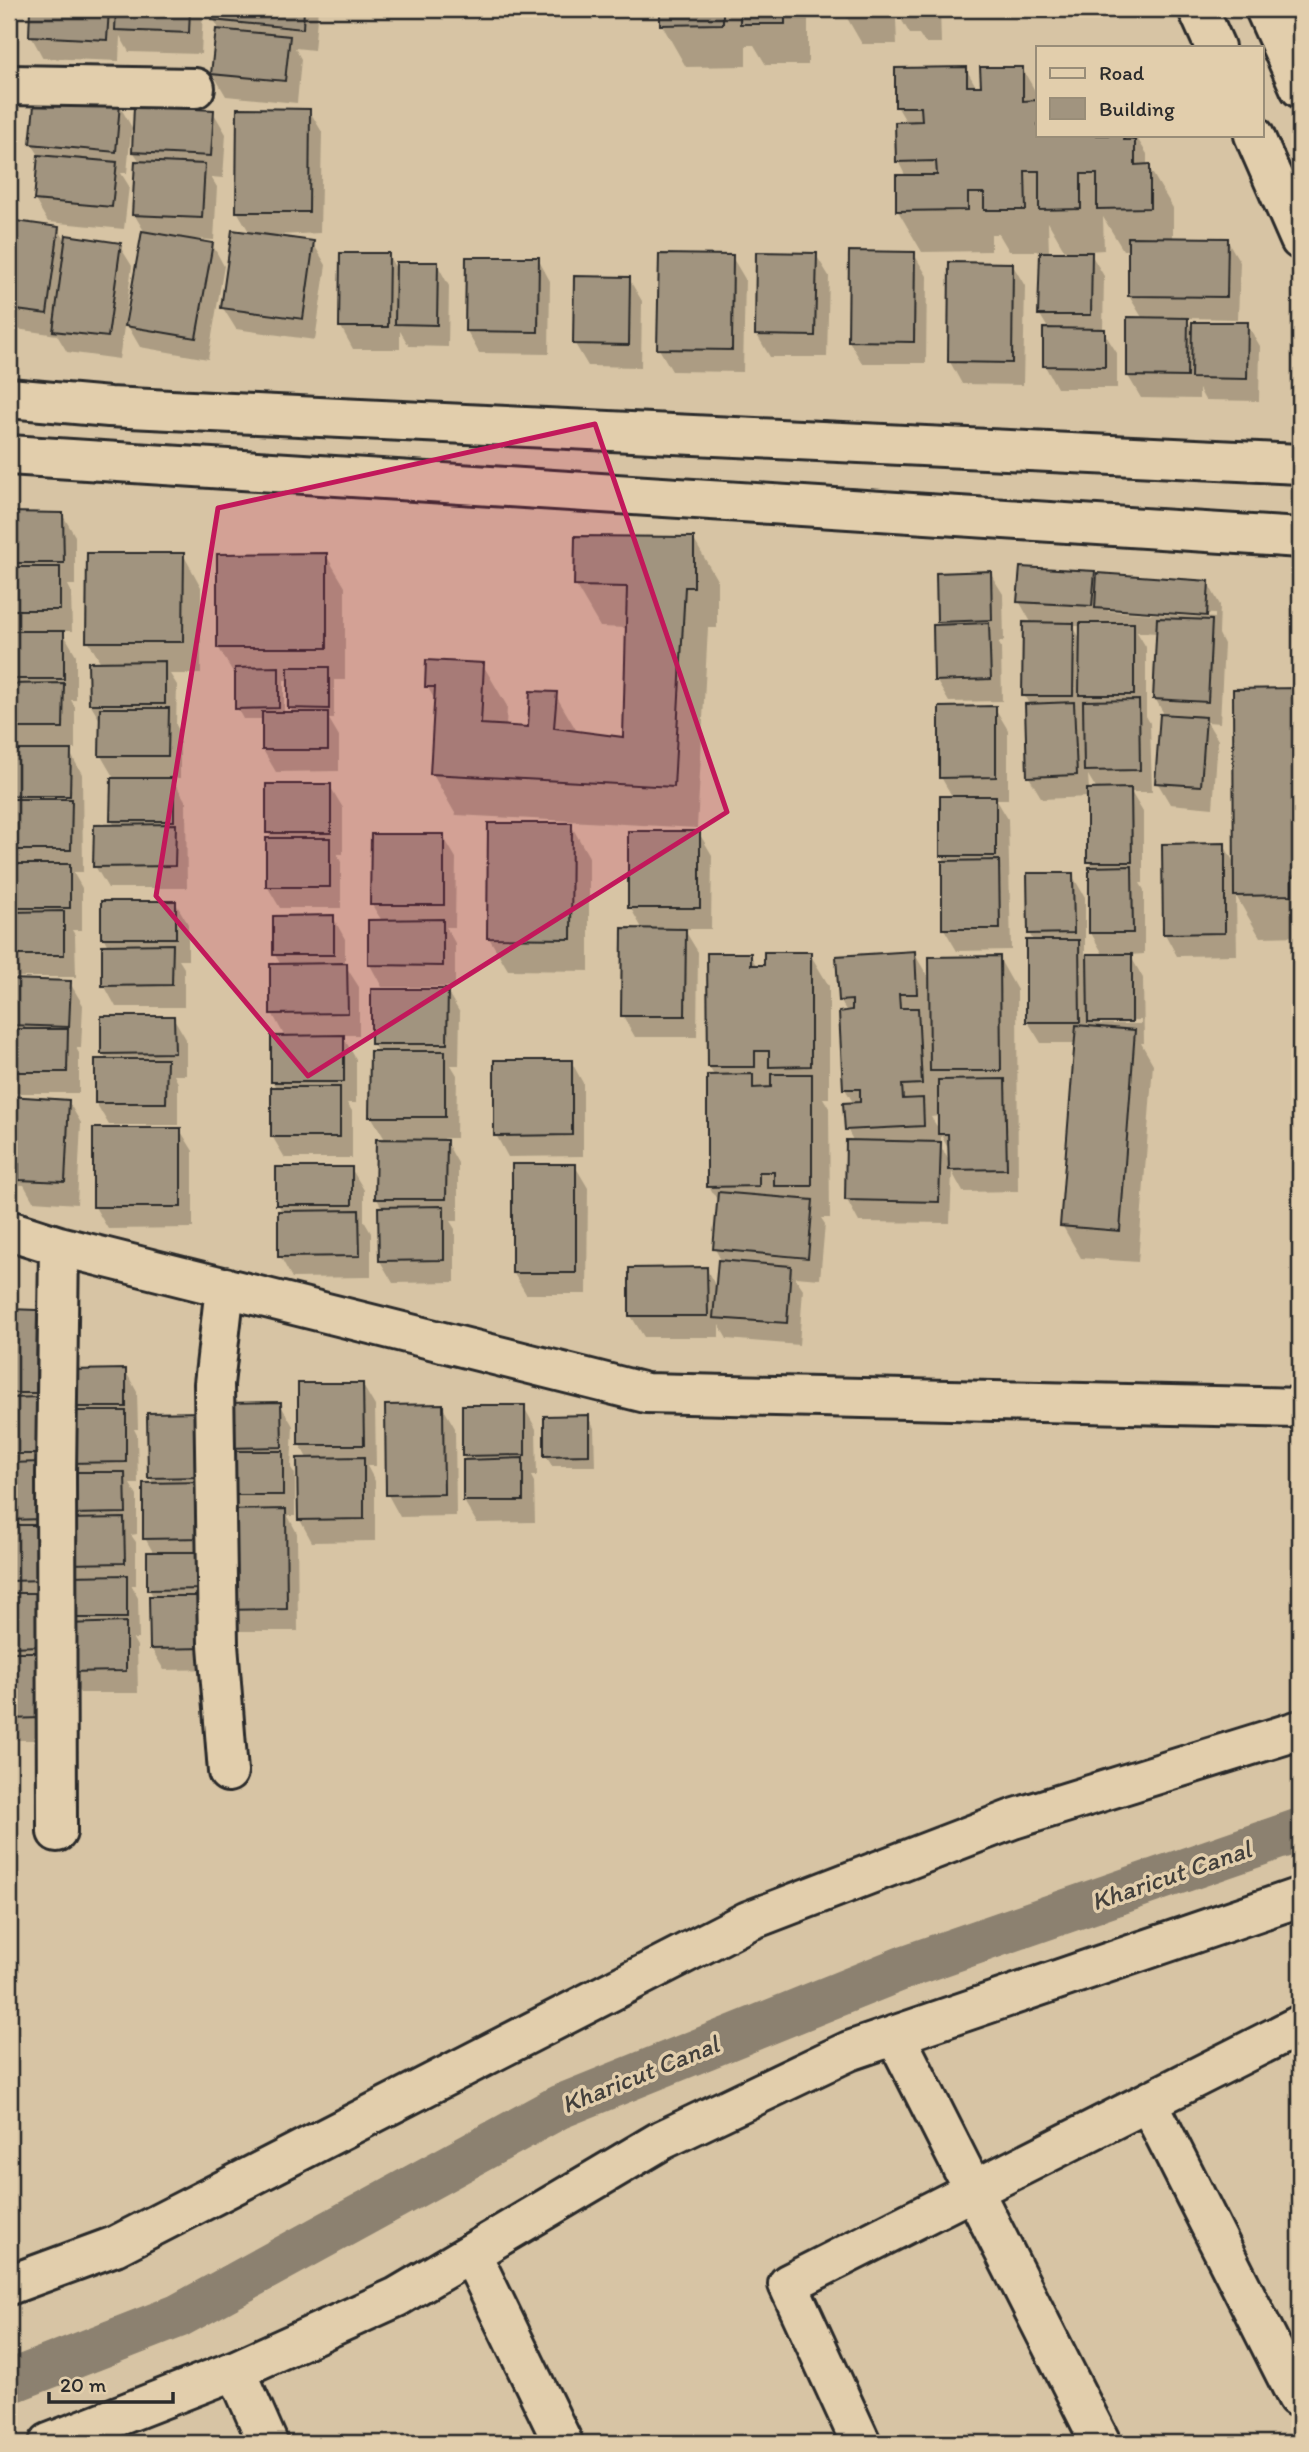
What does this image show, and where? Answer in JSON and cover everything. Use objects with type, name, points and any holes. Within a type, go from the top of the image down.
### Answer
[{"type":"street","points":[[1198,9],[1215,46]]},
{"type":"street","points":[[1265,9],[1300,88]]},
{"type":"street","points":[[9,85],[195,88]]},
{"type":"street","points":[[1254,136],[1300,240]]},
{"type":"street","points":[[9,398],[109,407],[1300,464]]},
{"type":"street","points":[[9,455],[1300,538]]},
{"type":"street","points":[[9,1230],[59,1246],[646,1393],[1300,1408]]},
{"type":"street","points":[[57,1832],[56,1473],[59,1246]]},
{"type":"street","points":[[225,1287],[214,1384],[218,1645],[228,1772]]},
{"type":"street","points":[[9,2285],[115,2246],[748,1921],[1013,1819],[1300,1730]]},
{"type":"street","points":[[49,2443],[103,2433],[397,2297],[663,2140],[849,2051],[1300,1897]]},
{"type":"street","points":[[861,2443],[788,2284],[1300,2025]]},
{"type":"street","points":[[895,2035],[1101,2443]]},
{"type":"street","points":[[1148,2102],[1297,2398]]},
{"type":"street","points":[[471,2253],[562,2443]]},
{"type":"street","points":[[236,2370],[268,2443]]},
{"type":"highlighted area","points":[[595,424],[727,812],[308,1076],[156,896],[218,508]]},
{"type":"building","points":[[30,9],[109,9],[107,40],[29,36]]},
{"type":"building","points":[[116,9],[190,9],[189,33],[115,30]]},
{"type":"building","points":[[214,9],[304,9],[303,29],[212,20]]},
{"type":"building","points":[[660,9],[723,9],[723,24],[660,25]]},
{"type":"building","points":[[740,9],[785,9],[785,24],[740,24]]},
{"type":"building","points":[[216,29],[290,36],[285,81],[211,74]]},
{"type":"building","points":[[967,67],[967,86],[981,86],[980,67],[1023,67],[1023,101],[1036,100],[1036,136],[1124,136],[1124,140],[1135,140],[1135,165],[1150,164],[1150,208],[1097,209],[1097,174],[1081,174],[1081,209],[1039,210],[1039,171],[1025,171],[1026,210],[984,210],[984,193],[968,193],[968,210],[896,211],[896,175],[937,175],[936,161],[896,162],[895,122],[922,121],[921,107],[895,107],[895,68]]},
{"type":"building","points":[[35,96],[120,103],[116,152],[30,144]]},
{"type":"building","points":[[134,106],[214,110],[211,156],[132,152]]},
{"type":"building","points":[[237,108],[310,109],[309,212],[236,212]]},
{"type":"building","points":[[38,155],[117,162],[112,207],[34,200]]},
{"type":"building","points":[[135,161],[205,164],[202,218],[132,215]]},
{"type":"building","points":[[9,220],[59,227],[47,314],[9,309]]},
{"type":"building","points":[[232,230],[314,241],[303,319],[221,308]]},
{"type":"building","points":[[142,231],[213,243],[196,338],[125,326]]},
{"type":"building","points":[[66,235],[121,243],[108,337],[53,331]]},
{"type":"building","points":[[1128,237],[1228,238],[1227,297],[1128,296]]},
{"type":"building","points":[[849,251],[915,252],[914,342],[848,341]]},
{"type":"building","points":[[756,252],[817,253],[815,336],[755,335]]},
{"type":"building","points":[[1040,252],[1092,252],[1091,315],[1038,315]]},
{"type":"building","points":[[340,253],[389,253],[388,327],[339,327]]},
{"type":"building","points":[[659,254],[733,255],[732,350],[657,349]]},
{"type":"building","points":[[466,257],[539,257],[538,332],[465,331]]},
{"type":"building","points":[[396,262],[438,262],[437,325],[395,324]]},
{"type":"building","points":[[949,262],[1013,263],[1012,363],[948,362]]},
{"type":"building","points":[[574,276],[630,277],[629,345],[573,344]]},
{"type":"building","points":[[1127,317],[1188,318],[1187,377],[1127,376]]},
{"type":"building","points":[[1192,322],[1248,322],[1247,379],[1191,378]]},
{"type":"building","points":[[1043,328],[1105,329],[1105,367],[1043,366]]},
{"type":"building","points":[[9,512],[63,513],[64,563],[9,563]]},
{"type":"building","points":[[575,536],[694,537],[694,587],[685,587],[674,787],[430,774],[435,687],[425,687],[426,660],[484,663],[481,724],[528,727],[530,691],[557,692],[554,728],[623,737],[627,587],[574,586]]},
{"type":"building","points":[[87,553],[184,553],[183,642],[86,642]]},
{"type":"building","points":[[327,553],[327,648],[217,648],[217,554]]},
{"type":"building","points":[[9,567],[60,567],[60,610],[9,610]]},
{"type":"building","points":[[1020,567],[1095,571],[1092,606],[1017,602]]},
{"type":"building","points":[[991,571],[992,620],[937,622],[936,573]]},
{"type":"building","points":[[1097,573],[1209,581],[1207,616],[1095,608]]},
{"type":"building","points":[[1157,618],[1212,620],[1208,702],[1153,699]]},
{"type":"building","points":[[1023,622],[1074,623],[1073,696],[1022,696]]},
{"type":"building","points":[[989,623],[991,679],[934,681],[933,625]]},
{"type":"building","points":[[1080,623],[1134,623],[1134,695],[1079,695]]},
{"type":"building","points":[[9,631],[64,631],[64,679],[9,679]]},
{"type":"building","points":[[165,661],[165,704],[89,704],[88,662]]},
{"type":"building","points":[[279,667],[279,708],[235,709],[235,668]]},
{"type":"building","points":[[288,667],[329,667],[329,709],[288,708]]},
{"type":"building","points":[[64,683],[63,728],[9,728],[9,684]]},
{"type":"building","points":[[1300,688],[1300,876],[1292,877],[1292,895],[1234,896],[1233,689]]},
{"type":"building","points":[[1139,700],[1140,770],[1084,771],[1083,701]]},
{"type":"building","points":[[1074,702],[1077,775],[1027,777],[1025,704]]},
{"type":"building","points":[[996,706],[996,777],[939,778],[939,707]]},
{"type":"building","points":[[100,708],[169,708],[168,756],[99,756]]},
{"type":"building","points":[[262,712],[328,712],[328,750],[262,750]]},
{"type":"building","points":[[1160,714],[1206,717],[1201,786],[1155,783]]},
{"type":"building","points":[[9,750],[71,750],[70,796],[9,796]]},
{"type":"building","points":[[111,778],[174,778],[174,821],[110,821]]},
{"type":"building","points":[[266,784],[331,784],[331,833],[266,833]]},
{"type":"building","points":[[1131,788],[1132,862],[1087,862],[1087,789]]},
{"type":"building","points":[[940,796],[996,796],[996,856],[940,856]]},
{"type":"building","points":[[9,799],[72,799],[71,850],[9,850]]},
{"type":"building","points":[[488,823],[572,823],[571,939],[487,938]]},
{"type":"building","points":[[176,824],[175,866],[93,867],[94,825]]},
{"type":"building","points":[[628,831],[700,831],[700,908],[628,908]]},
{"type":"building","points":[[371,834],[444,834],[444,905],[370,905]]},
{"type":"building","points":[[266,838],[330,838],[330,887],[266,887]]},
{"type":"building","points":[[1225,843],[1225,933],[1163,934],[1162,844]]},
{"type":"building","points":[[999,860],[1000,929],[942,929],[942,861]]},
{"type":"building","points":[[9,864],[70,864],[70,908],[9,908]]},
{"type":"building","points":[[1132,866],[1133,933],[1089,933],[1089,867]]},
{"type":"building","points":[[1027,873],[1073,873],[1074,933],[1028,934]]},
{"type":"building","points":[[101,901],[176,901],[176,938],[101,938]]},
{"type":"building","points":[[64,911],[64,955],[9,955],[9,912]]},
{"type":"building","points":[[334,915],[334,955],[273,955],[273,916]]},
{"type":"building","points":[[443,919],[443,966],[368,965],[368,920]]},
{"type":"building","points":[[622,928],[686,929],[685,1016],[621,1016]]},
{"type":"building","points":[[1026,940],[1079,940],[1080,1022],[1026,1022]]},
{"type":"building","points":[[173,944],[172,985],[102,986],[102,945]]},
{"type":"building","points":[[915,951],[917,994],[899,994],[900,1008],[918,1008],[922,1084],[902,1085],[903,1099],[923,1098],[924,1126],[845,1130],[843,1103],[860,1102],[860,1089],[843,1089],[839,1012],[852,1010],[852,1000],[839,1001],[836,956]]},
{"type":"building","points":[[764,952],[811,952],[811,1066],[769,1067],[769,1051],[755,1051],[755,1067],[708,1067],[707,953],[751,953],[751,965],[764,965]]},
{"type":"building","points":[[1087,954],[1132,954],[1132,1022],[1088,1022]]},
{"type":"building","points":[[1000,956],[1001,1071],[930,1071],[929,957]]},
{"type":"building","points":[[347,963],[348,1013],[270,1014],[270,964]]},
{"type":"building","points":[[9,979],[71,981],[69,1027],[9,1025]]},
{"type":"building","points":[[371,989],[448,989],[447,1044],[371,1044]]},
{"type":"building","points":[[101,1016],[174,1016],[175,1053],[101,1054]]},
{"type":"building","points":[[1076,1025],[1135,1030],[1120,1231],[1060,1226]]},
{"type":"building","points":[[9,1029],[68,1029],[67,1072],[9,1072]]},
{"type":"building","points":[[344,1035],[344,1082],[271,1082],[271,1036]]},
{"type":"building","points":[[370,1051],[445,1051],[445,1117],[369,1117]]},
{"type":"building","points":[[95,1059],[167,1059],[166,1103],[95,1103]]},
{"type":"building","points":[[494,1060],[572,1060],[572,1135],[494,1136]]},
{"type":"building","points":[[753,1074],[753,1088],[771,1087],[771,1074],[812,1074],[812,1186],[774,1186],[774,1172],[759,1172],[759,1186],[707,1187],[707,1075]]},
{"type":"building","points":[[1005,1079],[1007,1169],[949,1170],[948,1134],[938,1134],[938,1080]]},
{"type":"building","points":[[271,1087],[340,1087],[340,1137],[271,1137]]},
{"type":"building","points":[[9,1096],[69,1100],[65,1182],[19,1180],[19,1164],[9,1164]]},
{"type":"building","points":[[93,1128],[181,1128],[181,1207],[93,1207]]},
{"type":"building","points":[[376,1139],[447,1140],[446,1199],[375,1199]]},
{"type":"building","points":[[846,1140],[941,1142],[939,1202],[845,1200]]},
{"type":"building","points":[[512,1164],[576,1164],[576,1273],[512,1273]]},
{"type":"building","points":[[276,1167],[352,1167],[352,1205],[276,1205]]},
{"type":"building","points":[[718,1192],[813,1200],[808,1258],[713,1249]]},
{"type":"building","points":[[444,1206],[444,1260],[379,1261],[378,1207]]},
{"type":"building","points":[[359,1210],[360,1256],[278,1257],[278,1211]]},
{"type":"building","points":[[718,1260],[791,1266],[787,1323],[713,1318]]},
{"type":"building","points":[[707,1267],[708,1316],[629,1316],[629,1268]]},
{"type":"building","points":[[9,1309],[37,1310],[36,1393],[9,1393]]},
{"type":"building","points":[[126,1369],[126,1407],[69,1407],[69,1370]]},
{"type":"building","points":[[298,1383],[363,1383],[364,1445],[298,1445]]},
{"type":"building","points":[[42,1397],[43,1454],[9,1454],[9,1398]]},
{"type":"building","points":[[281,1402],[282,1447],[225,1448],[225,1403]]},
{"type":"building","points":[[443,1404],[444,1494],[386,1495],[385,1405]]},
{"type":"building","points":[[462,1405],[525,1405],[525,1455],[462,1456]]},
{"type":"building","points":[[69,1411],[126,1411],[126,1462],[69,1463]]},
{"type":"building","points":[[202,1412],[203,1477],[148,1478],[147,1413]]},
{"type":"building","points":[[589,1415],[589,1455],[544,1456],[544,1416]]},
{"type":"building","points":[[226,1451],[283,1451],[283,1495],[226,1495]]},
{"type":"building","points":[[364,1457],[364,1519],[298,1520],[297,1458]]},
{"type":"building","points":[[523,1458],[523,1501],[463,1501],[463,1460]]},
{"type":"building","points":[[42,1462],[43,1519],[9,1520],[9,1463]]},
{"type":"building","points":[[68,1472],[125,1472],[126,1513],[69,1514]]},
{"type":"building","points":[[204,1482],[204,1538],[143,1539],[143,1483]]},
{"type":"building","points":[[286,1509],[287,1609],[224,1610],[223,1510]]},
{"type":"building","points":[[124,1518],[125,1563],[67,1564],[67,1519]]},
{"type":"building","points":[[9,1525],[44,1525],[44,1580],[9,1581]]},
{"type":"building","points":[[147,1552],[206,1552],[206,1589],[147,1590]]},
{"type":"building","points":[[127,1575],[127,1618],[67,1618],[67,1576]]},
{"type":"building","points":[[9,1593],[42,1593],[42,1646],[9,1647]]},
{"type":"building","points":[[149,1596],[208,1596],[209,1648],[150,1649]]},
{"type":"building","points":[[126,1622],[126,1671],[66,1672],[66,1624]]},
{"type":"building","points":[[9,1652],[41,1652],[41,1718],[9,1719]]},
{"type":"waterway","name":"Kharicut Canal","points":[[9,2382],[178,2316],[559,2107],[908,1966],[1300,1830]]}]
